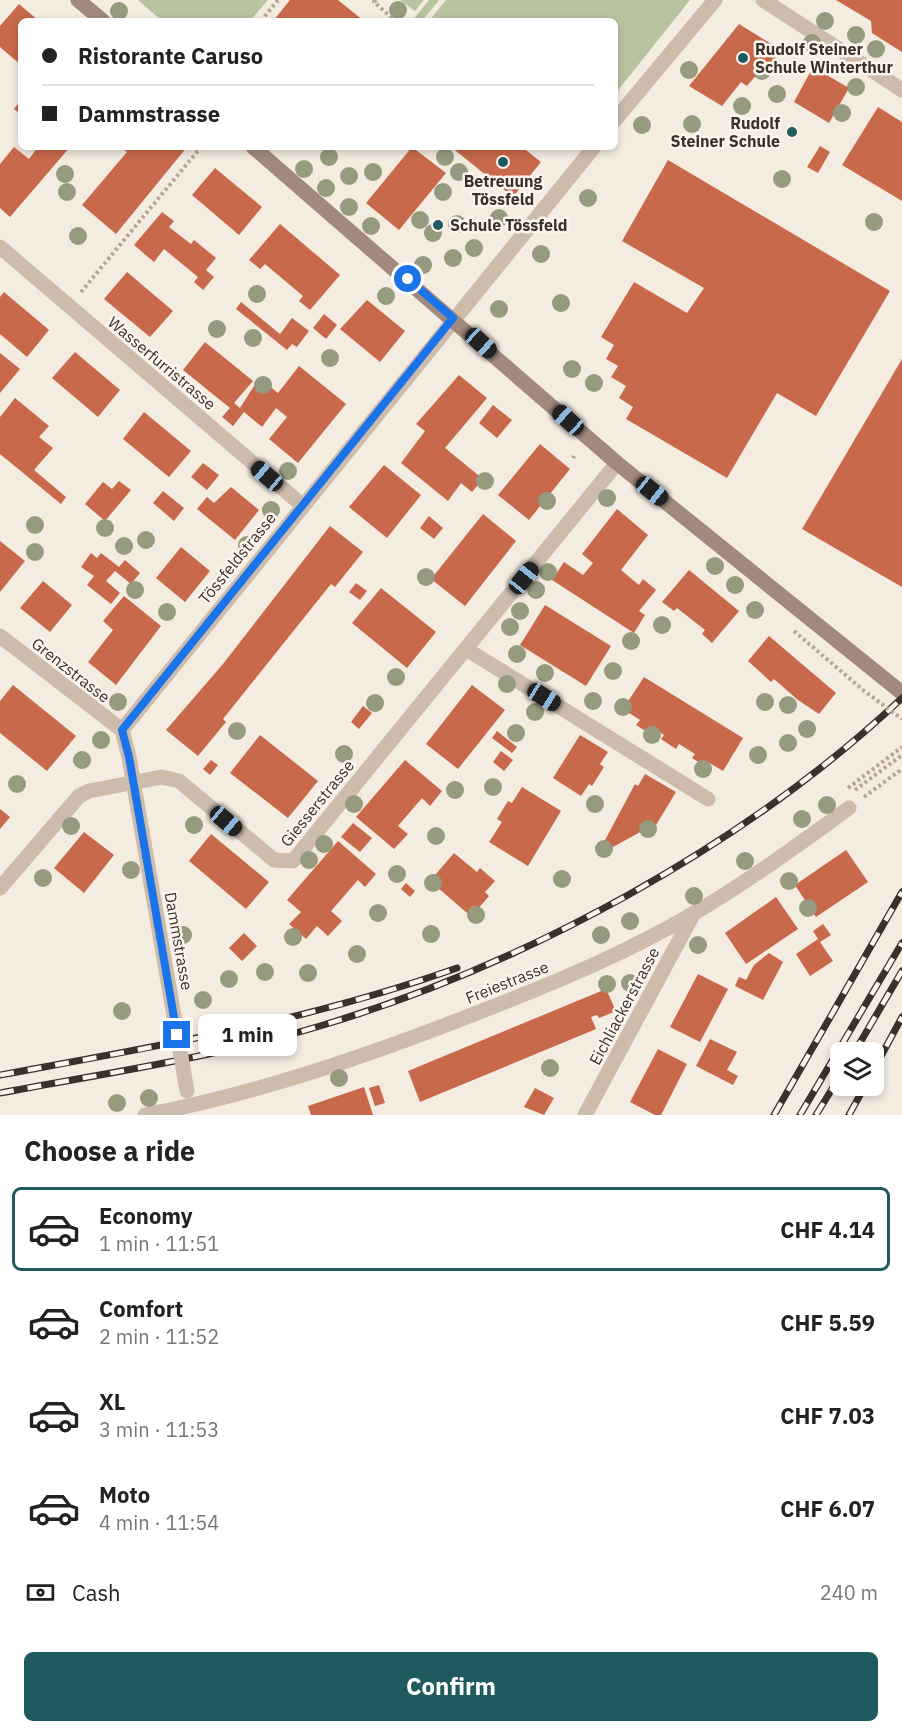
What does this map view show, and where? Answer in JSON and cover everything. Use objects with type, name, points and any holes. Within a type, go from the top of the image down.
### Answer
[{"type":"main road","points":[[78,0],[99,18]]},
{"type":"main road","points":[[257,150],[453,318],[617,463],[802,615],[902,693]]},
{"type":"street","points":[[618,116],[716,0]]},
{"type":"street","points":[[763,0],[902,90]]},
{"type":"street","name":"Tössfeldstrasse","points":[[122,730],[453,318],[592,150]]},
{"type":"street","name":"Wasserfurristrasse","points":[[0,247],[302,505]]},
{"type":"street","name":"Giesserstrasse","points":[[134,781],[162,777],[179,781],[274,860],[293,861],[617,463]]},
{"type":"street","name":"Grenzstrasse","points":[[0,636],[122,730]]},
{"type":"street","points":[[466,649],[708,799]]},
{"type":"street","points":[[0,888],[79,796],[89,791],[134,781],[122,730]]},
{"type":"street","name":"Dammstrasse","points":[[134,781],[187,1099]]},
{"type":"street","name":"Freiestrasse","points":[[145,1115],[187,1099],[321,1069],[427,1032],[559,981],[694,913],[777,860],[849,808]]},
{"type":"street","name":"Eichliackerstrasse","points":[[585,1115],[694,913]]},
{"type":"path","points":[[263,18],[278,0]]},
{"type":"path","points":[[373,1],[392,18]]},
{"type":"path","points":[[69,307],[199,150]]},
{"type":"path","points":[[794,631],[863,690],[902,718]]},
{"type":"path","points":[[849,808],[902,769]]},
{"type":"green space","points":[[138,0],[268,0],[253,18],[159,18]]},
{"type":"green space","points":[[400,0],[424,0],[415,11]]},
{"type":"green space","points":[[429,0],[439,0],[424,18],[414,18]]},
{"type":"green space","points":[[446,0],[690,0],[618,90],[618,18],[431,18]]},
{"type":"building","points":[[290,0],[338,0],[360,18],[275,18]]},
{"type":"building","points":[[836,0],[902,0],[902,52],[872,33],[871,21]]},
{"type":"building","points":[[19,4],[35,18],[18,18],[18,62],[0,47],[0,26]]},
{"type":"building","name":"Rudolf Steiner Schule Winterthur","points":[[739,24],[781,50],[767,69],[763,67],[747,86],[741,82],[722,106],[689,86]]},
{"type":"building","points":[[813,67],[849,88],[829,123],[794,102]]},
{"type":"building","points":[[878,107],[902,122],[902,201],[842,165]]},
{"type":"building","points":[[820,146],[830,152],[818,173],[807,167]]},
{"type":"building","points":[[14,147],[29,159],[36,150],[67,150],[10,217],[0,208],[0,164]]},
{"type":"building","points":[[124,150],[185,150],[116,234],[82,205],[127,152]]},
{"type":"building","points":[[410,150],[416,150],[446,173],[399,230],[366,203]]},
{"type":"building","points":[[455,150],[526,150],[541,162],[513,197]]},
{"type":"building","points":[[668,160],[890,291],[816,416],[777,393],[727,478],[626,419],[633,407],[619,398],[626,386],[611,377],[618,366],[606,359],[614,345],[601,337],[634,282],[687,313],[704,288],[622,241]]},
{"type":"building","points":[[215,168],[262,207],[239,235],[192,195]]},
{"type":"building","points":[[162,212],[174,221],[169,227],[191,244],[194,240],[216,258],[206,270],[214,277],[203,290],[194,282],[198,277],[164,249],[154,262],[134,245]]},
{"type":"building","points":[[280,224],[340,275],[310,310],[299,301],[303,296],[265,264],[260,269],[249,260]]},
{"type":"building","points":[[127,272],[173,311],[150,337],[104,299]]},
{"type":"building","points":[[4,292],[49,330],[27,357],[0,334],[0,297]]},
{"type":"building","points":[[367,300],[405,331],[380,362],[340,329]]},
{"type":"building","points":[[241,302],[280,334],[292,318],[309,331],[297,347],[292,344],[287,350],[236,309]]},
{"type":"building","points":[[324,314],[337,325],[326,339],[313,328]]},
{"type":"building","points":[[205,342],[253,381],[234,403],[240,408],[254,386],[261,391],[267,384],[278,393],[299,366],[346,404],[298,463],[269,439],[287,417],[276,408],[262,427],[244,412],[233,426],[222,417],[230,408],[183,370]]},
{"type":"building","points":[[75,352],[120,390],[98,417],[52,378]]},
{"type":"building","points":[[0,353],[20,369],[0,393]]},
{"type":"building","points":[[902,359],[902,587],[802,529]]},
{"type":"building","points":[[459,375],[487,398],[445,448],[483,479],[472,492],[461,483],[448,501],[401,463],[425,431],[416,424]]},
{"type":"building","points":[[15,398],[49,426],[39,437],[53,448],[34,470],[66,497],[61,504],[0,454],[0,417]]},
{"type":"building","points":[[493,405],[512,420],[497,438],[479,423]]},
{"type":"building","points":[[144,412],[191,451],[169,477],[123,439]]},
{"type":"building","points":[[540,444],[570,469],[529,520],[498,495]]},
{"type":"building","points":[[203,463],[219,475],[207,490],[191,477]]},
{"type":"building","points":[[384,465],[421,495],[387,538],[349,507]]},
{"type":"building","points":[[119,481],[131,490],[105,521],[85,504],[103,482],[112,489]]},
{"type":"building","points":[[231,487],[259,510],[235,540],[197,509],[207,497],[214,503]]},
{"type":"building","points":[[163,491],[184,508],[174,521],[153,503]]},
{"type":"building","points":[[617,509],[648,535],[621,570],[639,585],[643,579],[656,590],[639,611],[645,615],[634,633],[552,580],[564,562],[583,575],[593,563],[582,554]]},
{"type":"building","points":[[483,514],[516,541],[465,606],[431,579]]},
{"type":"building","points":[[429,516],[443,528],[434,539],[420,528]]},
{"type":"building","points":[[330,526],[363,552],[335,587],[331,584],[223,719],[226,722],[198,756],[166,730],[223,664]]},
{"type":"building","points":[[0,541],[25,561],[0,592]]},
{"type":"building","points":[[181,547],[210,571],[185,602],[156,578]]},
{"type":"building","points":[[91,553],[97,558],[101,553],[119,567],[125,560],[140,573],[131,584],[115,571],[106,581],[120,593],[111,604],[87,585],[94,576],[81,567]]},
{"type":"building","points":[[689,570],[739,611],[712,643],[702,634],[705,630],[677,608],[674,611],[662,602]]},
{"type":"building","points":[[43,581],[72,605],[50,632],[20,608]]},
{"type":"building","points":[[356,583],[367,591],[360,600],[349,592]]},
{"type":"building","points":[[381,588],[436,632],[407,668],[352,623]]},
{"type":"building","points":[[124,596],[161,626],[116,685],[88,662],[113,630],[103,621]]},
{"type":"building","points":[[545,605],[611,646],[586,686],[520,645]]},
{"type":"building","points":[[769,636],[836,693],[819,714],[798,700],[774,679],[771,682],[748,661]]},
{"type":"building","points":[[644,677],[743,738],[723,771],[706,761],[703,765],[692,758],[695,754],[679,744],[676,749],[661,739],[664,735],[650,726],[647,732],[636,725],[640,720],[623,709]]},
{"type":"building","points":[[13,685],[76,736],[47,771],[0,733],[0,701]]},
{"type":"building","points":[[472,685],[505,710],[458,769],[426,744]]},
{"type":"building","points":[[363,706],[372,713],[359,729],[351,722]]},
{"type":"building","points":[[497,731],[517,747],[512,753],[492,738]]},
{"type":"building","points":[[260,735],[318,781],[288,818],[230,773]]},
{"type":"building","points":[[580,735],[608,752],[600,764],[604,767],[592,786],[589,784],[581,796],[553,778]]},
{"type":"building","points":[[501,751],[513,760],[504,771],[493,762]]},
{"type":"building","points":[[211,760],[218,765],[210,775],[203,769]]},
{"type":"building","points":[[405,760],[442,791],[430,806],[422,798],[398,826],[408,834],[394,849],[356,817]]},
{"type":"building","points":[[645,774],[676,792],[650,835],[642,831],[613,847],[604,842],[635,784],[638,786]]},
{"type":"building","points":[[522,787],[561,811],[528,866],[489,842],[502,822],[497,819],[508,801],[512,803]]},
{"type":"building","points":[[0,809],[10,817],[0,829]]},
{"type":"building","points":[[353,823],[372,838],[360,852],[341,837]]},
{"type":"building","points":[[84,832],[114,855],[84,893],[54,868]]},
{"type":"building","points":[[211,834],[269,882],[246,909],[189,861]]},
{"type":"building","points":[[338,841],[376,874],[365,887],[358,880],[331,911],[342,921],[328,936],[317,926],[306,939],[289,924],[301,912],[287,900]]},
{"type":"building","points":[[846,850],[868,882],[816,917],[795,885]]},
{"type":"building","points":[[454,853],[477,872],[480,868],[495,881],[485,892],[489,896],[477,910],[473,906],[467,913],[430,881]]},
{"type":"building","points":[[406,883],[415,891],[410,897],[401,889]]},
{"type":"building","points":[[776,897],[798,929],[746,964],[725,933]]},
{"type":"building","points":[[823,924],[831,935],[820,942],[833,961],[810,976],[796,954],[818,939],[813,931]]},
{"type":"building","points":[[244,933],[257,946],[242,961],[229,948]]},
{"type":"building","points":[[769,953],[783,962],[763,1000],[735,986],[739,977],[746,980],[754,965]]},
{"type":"building","points":[[698,974],[728,989],[700,1042],[670,1027]]},
{"type":"building","points":[[606,989],[616,1011],[599,1018],[597,1015],[591,1017],[596,1029],[420,1102],[408,1071]]},
{"type":"building","points":[[710,1039],[737,1052],[727,1070],[738,1076],[733,1085],[696,1066]]},
{"type":"building","points":[[658,1049],[687,1064],[661,1115],[655,1115],[630,1102]]},
{"type":"building","points":[[379,1085],[385,1103],[375,1106],[369,1088]]},
{"type":"building","points":[[364,1087],[373,1115],[311,1115],[308,1106]]},
{"type":"building","points":[[535,1088],[554,1098],[544,1115],[524,1107]]},
{"type":"railway","points":[[0,1093],[161,1064],[281,1037],[397,1000],[475,970],[553,934],[629,894],[703,850],[774,803],[841,752],[902,698]]},
{"type":"railway","points":[[774,1115],[902,892]]},
{"type":"railway","points":[[800,1115],[902,943]]},
{"type":"railway","points":[[0,1075],[174,1043],[287,1018],[400,987],[457,968]]},
{"type":"railway","points":[[860,1042],[902,971]]},
{"type":"railway","points":[[884,1051],[902,1017]]},
{"type":"railway","points":[[816,1115],[830,1092]]},
{"type":"railway","points":[[849,1115],[859,1096]]},
{"type":"place","name":"Rudolf Steiner Schule Winterthur","points":[[743,58]]},
{"type":"place","name":"Rudolf Steiner Schule","points":[[792,132]]},
{"type":"place","name":"Betreuung Tössfeld","points":[[503,162]]},
{"type":"place","name":"Schule Tössfeld","points":[[438,225]]},
{"type":"route","points":[[177,1035],[129,757],[122,730],[453,318],[408,279]]}]
